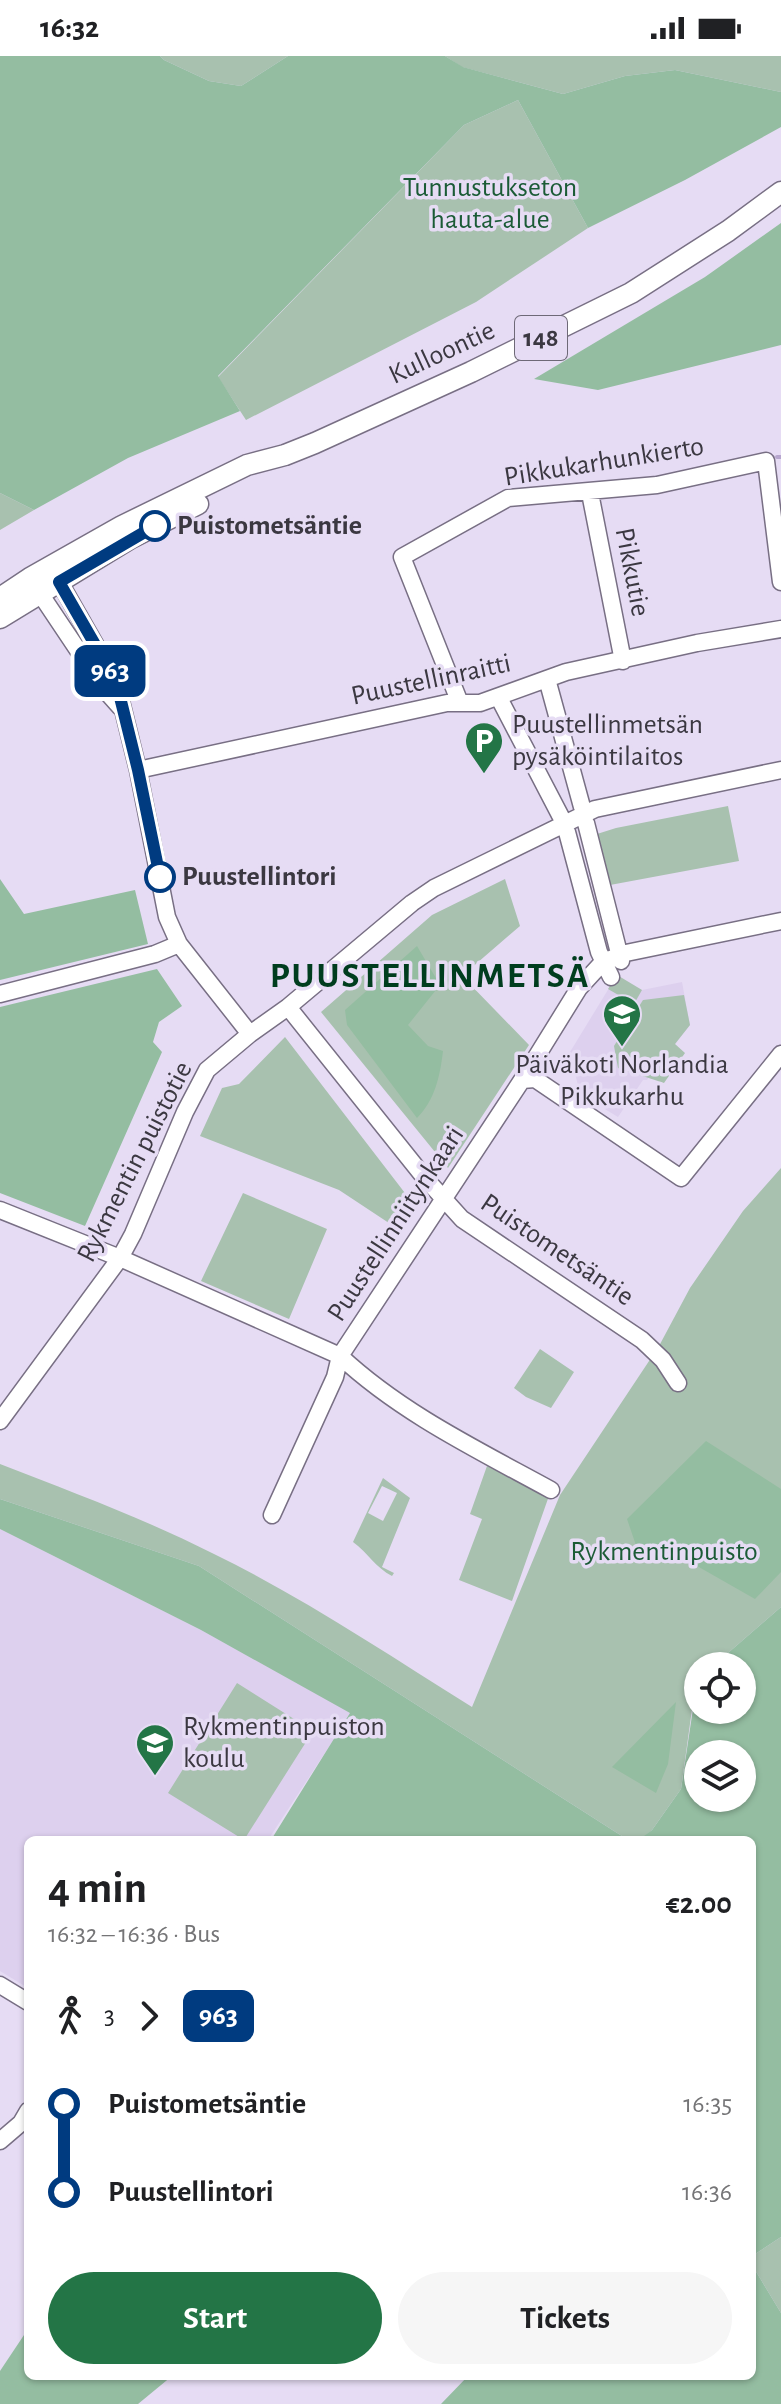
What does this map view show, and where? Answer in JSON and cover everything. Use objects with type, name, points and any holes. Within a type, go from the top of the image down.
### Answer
[{"type":"main road","name":"Kulloontie","points":[[0,618],[35,586],[55,574],[252,476],[285,455],[471,372],[631,293],[728,231],[781,192]]},
{"type":"main road","name":"Kulloontie","points":[[0,598],[35,586]]},
{"type":"street","name":"Pikkukarhunkierto","points":[[460,703],[402,557],[508,498],[657,485],[766,461],[781,582]]},
{"type":"street","name":"Pikkutie","points":[[590,493],[623,661]]},
{"type":"street","points":[[55,574],[116,681],[138,770],[167,917],[179,944],[250,1034]]},
{"type":"street","points":[[35,586],[104,689],[124,711]]},
{"type":"street","name":"Puustellinraitti","points":[[138,770],[447,703],[480,703],[547,679],[697,643],[781,629]]},
{"type":"street","points":[[547,679],[584,815],[616,962]]},
{"type":"street","points":[[499,698],[564,824],[616,962]]},
{"type":"street","name":"Rykmentin puistotie","points":[[0,1421],[120,1258],[202,1078],[218,1059],[288,1007],[434,888],[584,814],[781,770]]},
{"type":"street","points":[[616,962],[781,921]]},
{"type":"street","points":[[0,994],[155,954],[179,944]]},
{"type":"street","name":"Puustellinniitynkaari","points":[[0,1210],[120,1258],[340,1356],[579,988],[616,962]]},
{"type":"street","name":"Puistometsäntie","points":[[288,1007],[462,1219],[642,1340],[663,1360],[678,1383]]},
{"type":"street","points":[[522,1080],[535,1079],[681,1178],[781,1054]]},
{"type":"street","points":[[340,1356],[361,1377],[448,1434],[551,1490]]},
{"type":"street","points":[[272,1515],[335,1377],[340,1356]]},
{"type":"street","points":[[0,1985],[24,2000]]},
{"type":"street","points":[[0,2141],[24,2118]]},
{"type":"shaded area","name":"Päiväkoti Norlandia Pikkukarhu","points":[[617,975],[642,990],[682,982],[690,1025],[647,1080],[643,1080],[618,1117],[580,1094],[570,1052]]},
{"type":"shaded area","name":"Rykmentinpuiston koulu","points":[[0,1529],[201,1630],[351,1713],[271,1836],[24,1836],[24,1986],[0,1971]]},
{"type":"green space","points":[[0,56],[160,56],[209,81],[241,86],[288,56],[445,56],[463,67],[563,94],[625,76],[675,70],[781,92],[781,127],[685,180],[588,228],[518,100],[464,125],[218,376],[240,411],[128,458],[34,510],[0,493]]},
{"type":"green space","points":[[160,56],[288,56],[241,86],[209,81]]},
{"type":"green space","points":[[445,56],[781,56],[781,92],[675,70],[625,76],[563,94],[462,67]]},
{"type":"green space","name":"Tunnustukseton hauta-alue","points":[[518,100],[588,228],[476,302],[246,420],[218,377],[464,125]]},
{"type":"green space","points":[[781,223],[781,345],[598,390],[534,379],[705,277]]},
{"type":"green space","points":[[0,493],[34,510],[0,530]]},
{"type":"green space","points":[[728,806],[739,861],[610,885],[597,834]]},
{"type":"green space","points":[[0,879],[24,914],[135,890],[148,944],[0,980]]},
{"type":"green space","points":[[505,879],[520,926],[462,976],[529,1045],[448,1168],[321,1012],[432,915]]},
{"type":"green space","points":[[417,946],[440,985],[408,1025],[428,1046],[443,1051],[436,1087],[417,1118],[347,1025],[345,1010]]},
{"type":"green space","points":[[157,969],[182,1006],[159,1022],[153,1042],[162,1052],[85,1226],[0,1193],[0,1007]]},
{"type":"green space","points":[[617,975],[642,990],[634,1004],[608,989]]},
{"type":"green space","points":[[684,995],[690,1025],[675,1044],[685,1053],[664,1083],[618,1068],[614,1046],[643,1000]]},
{"type":"green space","points":[[285,1037],[418,1210],[401,1231],[339,1190],[200,1136],[222,1088],[239,1084]]},
{"type":"green space","name":"Rykmentinpuisto","points":[[781,1168],[781,1607],[729,1652],[684,1652],[684,1724],[690,1724],[688,1740],[684,1740],[681,1789],[645,1836],[622,1836],[199,1566],[0,1499],[0,1464],[162,1529],[280,1589],[472,1707],[560,1495],[659,1346],[690,1288],[743,1211]]},
{"type":"green space","points":[[243,1193],[327,1229],[289,1319],[201,1281]]},
{"type":"green space","points":[[540,1349],[574,1372],[551,1408],[514,1388]]},
{"type":"green space","points":[[706,1441],[781,1489],[781,1572],[755,1599],[676,1554],[666,1551],[640,1557],[627,1519]]},
{"type":"green space","points":[[487,1466],[550,1493],[512,1601],[459,1580],[482,1519],[470,1514]]},
{"type":"green space","points":[[383,1478],[410,1498],[382,1567],[394,1573],[392,1576],[353,1542]],"holes":[[[382,1486],[397,1493],[383,1521],[368,1513]]]},
{"type":"green space","points":[[0,1499],[199,1566],[622,1836],[273,1836],[350,1713],[201,1630],[0,1529]]},
{"type":"green space","points":[[781,1607],[781,2237],[756,2253],[756,1836],[644,1836],[652,1830],[681,1789],[684,1769],[684,1812],[756,1812],[756,1740],[688,1740],[691,1724],[756,1724],[756,1652],[729,1652]]},
{"type":"green space","points":[[237,1683],[313,1731],[247,1836],[238,1836],[168,1793]]},
{"type":"green space","points":[[676,1702],[668,1764],[656,1793],[612,1767]]},
{"type":"green space","points":[[781,2237],[781,2313],[756,2272],[756,2253]]},
{"type":"green space","points":[[756,2272],[781,2313],[781,2404],[441,2404],[464,2380],[756,2380]]},
{"type":"green space","points":[[24,2335],[24,2380],[167,2380],[138,2404],[0,2404],[0,2371]]},
{"type":"bus line","name":"963","points":[[155,526],[59,582],[116,681],[160,877]]},
{"type":"place","name":"Puistometsäntie","points":[[155,526]]},
{"type":"place","name":"Puustellinmetsän pysäköintilaitos","points":[[484,775]]},
{"type":"place","name":"Puustellintori","points":[[160,877]]},
{"type":"place","name":"Päiväkoti Norlandia Pikkukarhu","points":[[622,1048]]},
{"type":"place","name":"Rykmentinpuiston koulu","points":[[155,1777]]},
{"type":"district","name":"PUUSTELLINMETSÄ","points":[[430,976]]}]
